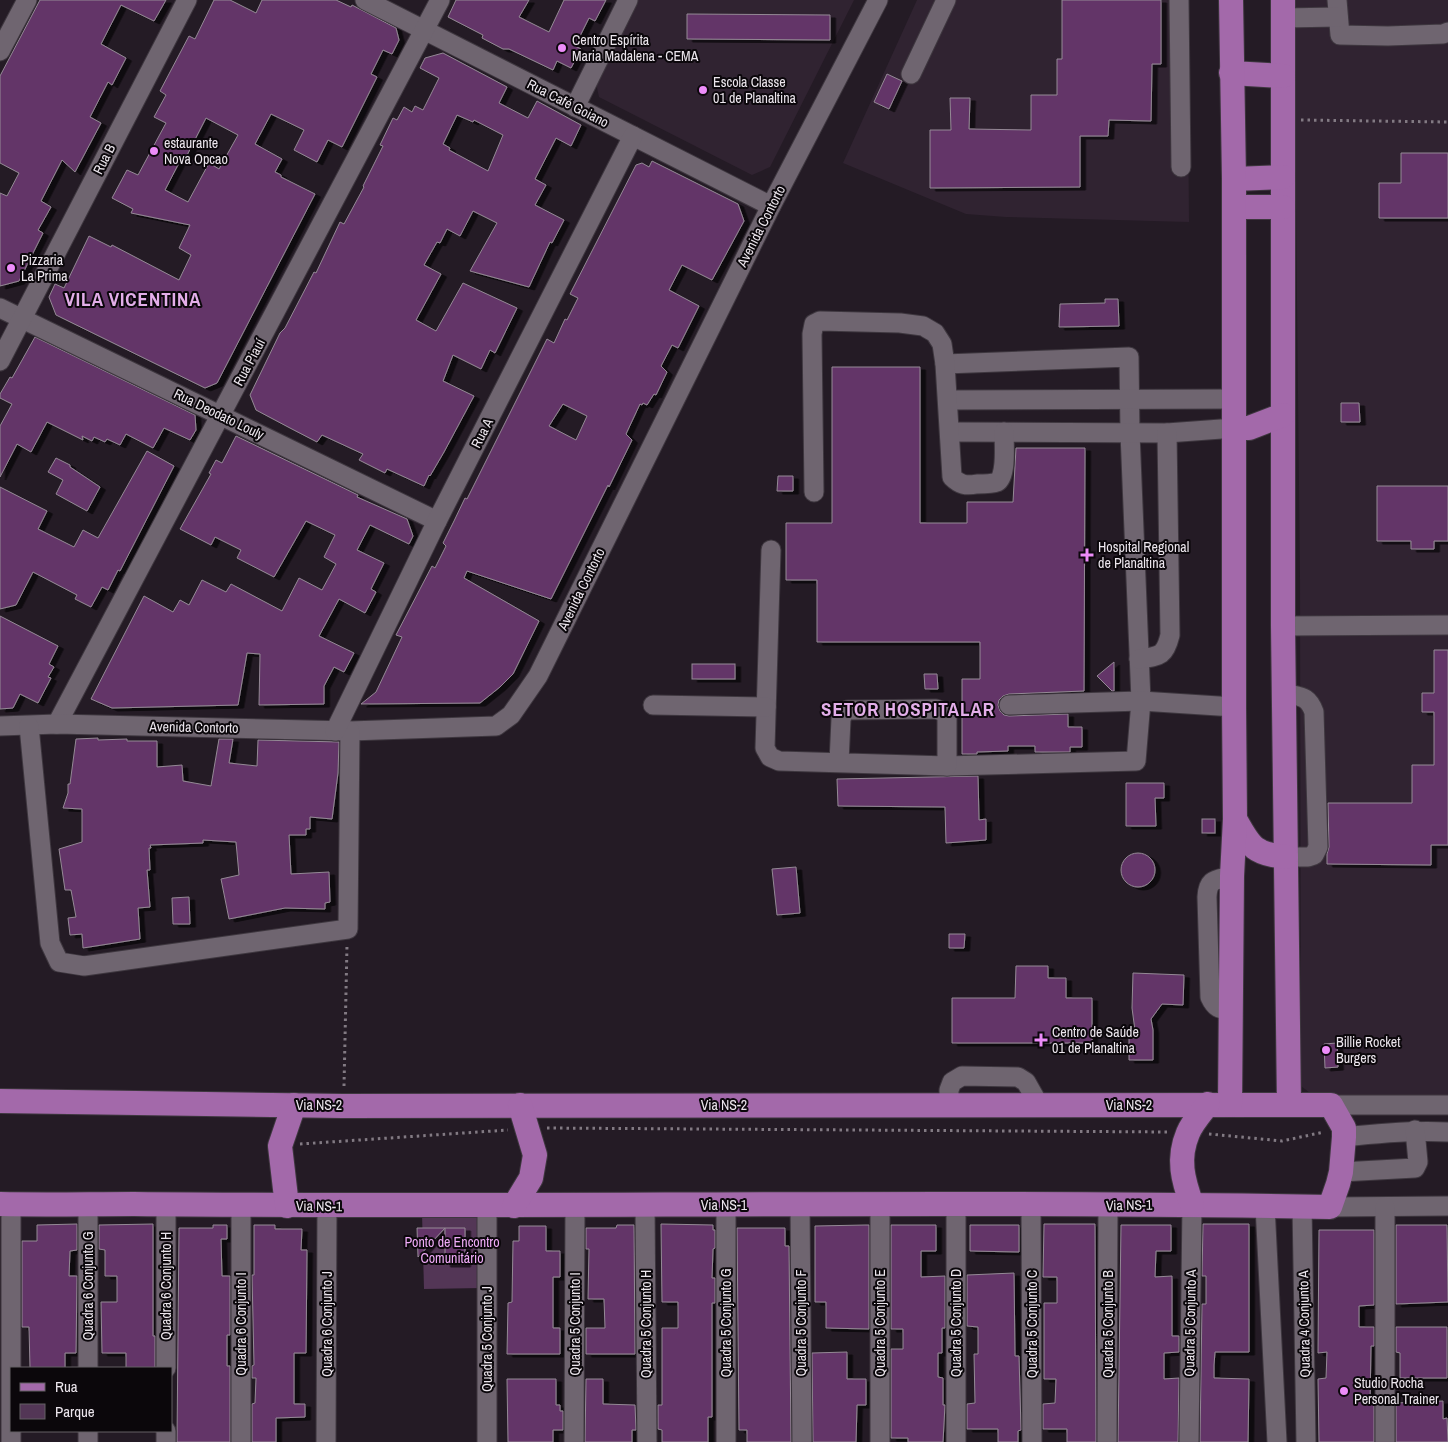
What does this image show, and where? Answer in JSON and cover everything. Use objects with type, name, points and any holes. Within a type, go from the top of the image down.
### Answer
[{"type":"main road","points":[[1192,1205],[1182,1177],[1182,1152],[1188,1132],[1219,1105],[1230,1010],[1232,876],[1235,819],[1234,180],[1231,0]]},
{"type":"main road","points":[[1283,9],[1283,626],[1290,1105]]},
{"type":"main road","points":[[1231,73],[1283,76]]},
{"type":"main road","points":[[1234,180],[1283,177]]},
{"type":"main road","points":[[1234,207],[1283,207]]},
{"type":"main road","points":[[1235,428],[1249,428],[1283,415]]},
{"type":"main road","points":[[1235,819],[1248,842],[1259,851],[1286,857]]},
{"type":"main road","name":"Via NS-2","points":[[0,1101],[343,1106],[1331,1105]]},
{"type":"main road","points":[[287,1206],[280,1146],[294,1105]]},
{"type":"main road","points":[[514,1206],[531,1178],[535,1155],[520,1105]]},
{"type":"main road","points":[[1330,1207],[1341,1172],[1344,1133],[1331,1105]]},
{"type":"main road","name":"Via NS-1","points":[[5,1204],[645,1206],[880,1204],[1330,1207]]},
{"type":"street","points":[[0,51],[26,0]]},
{"type":"street","name":"Rua B","points":[[22,318],[187,0]]},
{"type":"street","name":"Rua Café Goiano","points":[[365,0],[771,206]]},
{"type":"street","name":"Rua Piauí","points":[[57,724],[440,0]]},
{"type":"street","points":[[575,107],[628,0]]},
{"type":"street","name":"Avenida Contorto","points":[[0,726],[57,724],[342,731],[496,726],[512,714],[538,676],[771,206],[878,0]]},
{"type":"street","points":[[911,74],[946,0]]},
{"type":"street","points":[[1179,0],[1181,168]]},
{"type":"street","points":[[1283,9],[1338,8],[1340,35],[1397,36],[1443,34],[1448,32]]},
{"type":"street","name":"Rua A","points":[[342,731],[437,521],[633,136]]},
{"type":"street","name":"Rua Deodato Louly","points":[[0,308],[437,521]]},
{"type":"street","points":[[0,361],[22,318]]},
{"type":"street","points":[[814,492],[812,334],[814,324],[820,321],[900,323],[923,326],[935,333],[942,344],[948,400],[952,477],[958,484],[968,485],[997,482],[1002,478],[1004,468],[1004,432]]},
{"type":"street","points":[[771,550],[765,748],[770,757],[779,761],[947,766],[1136,761],[1141,701],[1130,433],[1129,358],[945,364]]},
{"type":"street","points":[[948,400],[1130,401],[1233,399]]},
{"type":"street","points":[[950,432],[1167,433],[1235,428]]},
{"type":"street","points":[[1139,660],[1159,656],[1167,648],[1170,635],[1167,433]]},
{"type":"street","points":[[1283,626],[1448,625]]},
{"type":"street","points":[[1284,693],[1306,698],[1311,703],[1314,712],[1318,847],[1314,855],[1308,857],[1286,857]]},
{"type":"street","points":[[1009,705],[1141,701],[1234,706]]},
{"type":"street","points":[[652,705],[766,707]]},
{"type":"street","points":[[839,762],[841,719],[844,712],[848,710],[936,709],[944,712],[947,718],[947,766]]},
{"type":"street","points":[[30,726],[50,943],[58,962],[84,966],[348,929],[342,731]]},
{"type":"street","name":"Via NS-2","points":[[1331,1105],[1448,1105]]},
{"type":"street","points":[[1341,1172],[1415,1168],[1418,1162],[1415,1130]]},
{"type":"street","points":[[1344,1133],[1415,1130],[1448,1132]]},
{"type":"street","points":[[5,1204],[10,1402]]},
{"type":"street","name":"Quadra 6 Conjunto G","points":[[88,1204],[88,1367]]},
{"type":"street","name":"Quadra 6 Conjunto H","points":[[166,1204],[166,1367]]},
{"type":"street","name":"Quadra 5 Conjunto F","points":[[800,1204],[802,1442]]},
{"type":"street","name":"Quadra 5 Conjunto E","points":[[880,1204],[880,1442]]},
{"type":"street","name":"Quadra 6 Conjunto I","points":[[241,1205],[241,1442]]},
{"type":"street","name":"Quadra 5 Conjunto G","points":[[726,1205],[726,1442]]},
{"type":"street","name":"Quadra 5 Conjunto D","points":[[956,1205],[956,1442]]},
{"type":"street","name":"Quadra 5 Conjunto C","points":[[1031,1205],[1032,1442]]},
{"type":"street","name":"Quadra 5 Conjunto A","points":[[1188,1442],[1192,1205]]},
{"type":"street","name":"Quadra 6 Conjunto J","points":[[326,1442],[327,1206]]},
{"type":"street","name":"Quadra 5 Conjunto J","points":[[487,1206],[487,1442]]},
{"type":"street","name":"Quadra 5 Conjunto I","points":[[574,1442],[575,1206]]},
{"type":"street","name":"Quadra 5 Conjunto H","points":[[645,1206],[647,1442]]},
{"type":"street","name":"Quadra 5 Conjunto B","points":[[1107,1442],[1108,1206]]},
{"type":"street","points":[[1265,1206],[1278,1441]]},
{"type":"street","name":"Quadra 4 Conjunto A","points":[[1302,1206],[1304,1440]]},
{"type":"street","points":[[1385,1206],[1385,1442]]},
{"type":"street","name":"Via NS-1","points":[[1330,1207],[1448,1206]]},
{"type":"path","points":[[1283,120],[1448,122]]},
{"type":"path","points":[[343,1106],[348,929]]},
{"type":"path","points":[[280,1146],[527,1128],[1188,1132],[1282,1141],[1344,1133]]},
{"type":"shaded area","name":"Escola Classe 01 de Planaltina","points":[[637,0],[854,0],[770,167],[752,175],[599,97],[596,83]]},
{"type":"shaded area","points":[[917,0],[1187,0],[1189,222],[1006,217],[966,214],[843,163]]},
{"type":"shaded area","points":[[1296,0],[1448,0],[1448,1096],[1314,1096],[1301,1086],[1300,577],[1295,116]]},
{"type":"green space","name":"Ponto de Encontro Comunitário","points":[[422,1213],[479,1213],[482,1288],[424,1289]]},
{"type":"building","points":[[40,0],[166,0],[154,21],[121,5],[101,44],[126,58],[112,85],[108,82],[90,117],[101,123],[75,172],[62,160],[41,201],[51,207],[38,230],[43,233],[19,281],[0,286],[0,193],[7,196],[19,173],[0,163],[0,76]]},
{"type":"building","points":[[214,0],[230,0],[256,13],[262,0],[336,0],[351,7],[352,5],[396,28],[399,40],[392,54],[383,50],[371,74],[377,77],[342,147],[328,140],[317,162],[294,150],[304,130],[271,114],[255,144],[282,159],[275,172],[281,175],[281,177],[315,194],[217,383],[205,388],[56,315],[49,297],[55,284],[64,288],[89,236],[111,247],[112,245],[179,280],[191,255],[179,248],[190,225],[131,213],[133,209],[112,198],[127,170],[138,175],[166,123],[154,117],[166,95],[160,91],[189,36],[195,39]],"holes":[[[206,118],[238,135],[219,169],[209,163],[188,202],[165,190],[180,161],[183,163]]]},
{"type":"building","points":[[456,0],[529,0],[519,17],[549,32],[564,0],[606,0],[595,21],[589,18],[575,46],[581,49],[571,68],[557,61],[553,70],[509,49],[503,49],[482,38],[483,35],[448,17]]},
{"type":"building","points":[[1062,0],[1161,0],[1161,64],[1152,64],[1151,121],[1109,120],[1108,136],[1080,136],[1080,187],[930,188],[930,130],[951,130],[950,98],[970,98],[969,129],[1031,130],[1031,95],[1057,95],[1057,59],[1062,59]]},
{"type":"building","points":[[687,14],[830,15],[830,40],[687,39]]},
{"type":"building","points":[[443,53],[507,87],[499,103],[528,118],[537,101],[581,125],[571,146],[556,138],[535,179],[546,185],[535,205],[564,220],[552,243],[550,242],[529,287],[470,271],[497,223],[473,211],[460,236],[447,229],[440,243],[437,242],[424,265],[441,274],[416,320],[436,331],[463,283],[517,308],[495,353],[490,350],[481,369],[453,355],[443,381],[474,396],[424,486],[387,469],[385,473],[359,460],[363,454],[322,435],[317,442],[290,428],[256,410],[250,395],[280,333],[285,328],[314,272],[316,273],[340,222],[344,224],[364,187],[383,146],[380,145],[393,118],[397,120],[404,107],[412,112],[415,106],[423,110],[439,78],[420,68],[425,58]],"holes":[[[457,115],[473,122],[474,120],[503,135],[488,171],[449,150],[450,148],[443,144]]]},
{"type":"building","points":[[887,74],[902,81],[889,109],[874,102]]},
{"type":"building","points":[[1401,153],[1448,153],[1448,218],[1379,218],[1379,183],[1401,183]]},
{"type":"building","points":[[652,161],[738,204],[744,221],[712,280],[682,265],[669,290],[699,306],[678,348],[672,345],[661,366],[667,372],[656,395],[654,394],[647,405],[640,404],[626,434],[632,440],[551,599],[467,571],[464,578],[539,621],[513,674],[480,703],[361,704],[376,692],[402,637],[396,635],[432,566],[435,568],[446,546],[443,543],[465,498],[467,499],[547,339],[554,343],[565,319],[567,320],[578,298],[570,294],[636,165],[642,163],[649,167]],"holes":[[[563,404],[587,416],[576,440],[549,426]]]},
{"type":"building","points":[[1105,299],[1118,299],[1119,326],[1059,327],[1060,304],[1105,303]]},
{"type":"building","points":[[35,337],[195,415],[196,430],[190,440],[164,428],[153,448],[126,434],[120,445],[107,439],[105,442],[94,437],[92,441],[82,436],[83,440],[47,422],[31,452],[17,444],[0,477],[0,426],[12,404],[0,398],[0,394],[10,377],[12,378]]},
{"type":"building","points":[[832,367],[920,367],[920,523],[967,523],[967,502],[1013,502],[1016,448],[1085,448],[1084,691],[1009,694],[999,700],[998,705],[1004,715],[1009,716],[1068,714],[1068,727],[1082,727],[1082,747],[1070,747],[1070,752],[1035,752],[1035,746],[1008,746],[1008,751],[962,754],[962,679],[980,679],[980,642],[817,642],[817,580],[786,580],[786,523],[832,523]]},
{"type":"building","points":[[1341,403],[1359,403],[1360,422],[1341,422]]},
{"type":"building","points":[[236,436],[358,495],[357,497],[407,519],[413,536],[409,544],[370,525],[357,550],[384,563],[371,589],[376,592],[365,613],[339,599],[319,636],[354,653],[344,672],[334,667],[324,686],[324,704],[259,705],[260,654],[247,653],[238,705],[112,708],[91,699],[144,596],[173,612],[180,600],[189,605],[202,580],[226,592],[231,584],[282,611],[299,578],[322,590],[336,564],[324,557],[335,535],[306,521],[274,577],[237,558],[241,550],[215,537],[211,545],[180,529],[211,474],[209,473],[216,460],[222,463]]},
{"type":"building","points":[[147,451],[174,466],[120,571],[118,570],[108,590],[102,587],[91,607],[75,599],[77,595],[33,572],[16,605],[0,609],[0,487],[47,511],[38,529],[74,547],[83,530],[98,538]]},
{"type":"building","points":[[56,458],[70,465],[70,467],[100,487],[87,511],[56,494],[63,480],[48,472]]},
{"type":"building","points":[[778,476],[793,476],[793,491],[777,491]]},
{"type":"building","points":[[1377,486],[1448,486],[1448,541],[1434,541],[1434,549],[1411,549],[1411,541],[1377,541]]},
{"type":"building","points":[[0,616],[58,646],[49,664],[54,667],[48,677],[51,678],[38,703],[20,694],[13,708],[0,709]]},
{"type":"building","points":[[1434,650],[1448,650],[1448,845],[1431,845],[1431,865],[1327,864],[1329,847],[1328,803],[1412,803],[1412,765],[1434,765],[1434,712],[1422,712],[1422,693],[1434,693]]},
{"type":"building","points":[[1114,662],[1114,691],[1112,691],[1097,676]]},
{"type":"building","points":[[692,664],[735,664],[735,679],[692,679]]},
{"type":"building","points":[[924,674],[937,674],[938,689],[925,689]]},
{"type":"building","points":[[98,738],[98,740],[157,741],[157,767],[182,765],[183,781],[211,786],[219,739],[233,739],[229,763],[257,766],[258,740],[339,742],[338,773],[332,819],[310,817],[310,829],[306,829],[306,835],[289,835],[291,874],[329,872],[330,902],[325,903],[325,909],[285,908],[229,919],[221,879],[239,875],[236,842],[203,840],[203,843],[150,845],[150,870],[147,870],[150,907],[138,908],[140,939],[83,948],[82,934],[70,935],[68,918],[76,917],[71,890],[65,890],[59,849],[82,842],[82,809],[63,808],[68,793],[68,784],[70,784],[76,739]]},
{"type":"building","points":[[978,776],[979,820],[986,819],[986,840],[946,843],[945,807],[838,806],[837,779]]},
{"type":"building","points":[[1126,783],[1164,783],[1164,798],[1155,798],[1156,826],[1126,826]]},
{"type":"building","points":[[1202,819],[1215,819],[1215,833],[1202,833]]},
{"type":"building","points":[[1138,853],[1150,858],[1155,870],[1150,882],[1138,887],[1126,882],[1121,870],[1126,858]]},
{"type":"building","points":[[796,867],[800,913],[777,915],[772,869]]},
{"type":"building","points":[[189,897],[190,924],[173,924],[172,898]]},
{"type":"building","points":[[949,934],[965,934],[964,948],[949,948]]},
{"type":"building","points":[[1016,966],[1048,966],[1048,978],[1066,978],[1066,998],[1092,998],[1092,1043],[952,1043],[952,998],[1015,998]]},
{"type":"building","points":[[1133,973],[1184,975],[1183,1005],[1162,1004],[1151,1019],[1153,1060],[1129,1060],[1129,1038],[1136,1038],[1132,1008]]},
{"type":"building","points":[[1337,1043],[1338,1067],[1325,1068],[1324,1044]]},
{"type":"building","points":[[77,1224],[77,1250],[70,1251],[69,1276],[77,1276],[76,1353],[65,1353],[65,1367],[30,1367],[29,1327],[22,1327],[22,1241],[37,1241],[37,1225]]},
{"type":"building","points":[[153,1224],[153,1336],[155,1336],[155,1367],[126,1367],[126,1353],[102,1353],[101,1302],[117,1302],[117,1276],[105,1276],[105,1250],[99,1249],[99,1225]]},
{"type":"building","points":[[661,1224],[713,1225],[713,1230],[715,1230],[712,1278],[715,1278],[715,1303],[712,1303],[712,1417],[708,1417],[708,1442],[662,1442],[662,1430],[658,1429],[658,1405],[662,1405],[662,1328],[678,1328],[678,1302],[662,1302]]},
{"type":"building","points":[[1044,1224],[1095,1224],[1096,1442],[1067,1442],[1067,1429],[1043,1429],[1043,1404],[1055,1403],[1056,1379],[1044,1379],[1044,1303],[1057,1303],[1057,1277],[1043,1277]]},
{"type":"building","points":[[1203,1224],[1249,1224],[1249,1352],[1215,1352],[1214,1365],[1214,1378],[1249,1379],[1248,1442],[1200,1442],[1202,1304],[1206,1304],[1206,1276],[1202,1276]]},
{"type":"building","points":[[213,1225],[227,1225],[227,1239],[221,1239],[222,1276],[230,1276],[230,1335],[227,1335],[227,1366],[230,1366],[230,1442],[177,1442],[179,1228],[213,1228]]},
{"type":"building","points":[[254,1225],[275,1225],[275,1229],[302,1229],[301,1250],[307,1250],[306,1353],[294,1353],[294,1404],[305,1404],[305,1417],[276,1418],[276,1442],[252,1442],[252,1404],[255,1403],[256,1378],[252,1378],[252,1366],[254,1365],[252,1275],[254,1275]]},
{"type":"building","points":[[617,1225],[634,1225],[635,1354],[586,1354],[586,1328],[605,1328],[604,1299],[588,1299],[589,1249],[586,1249],[586,1228],[616,1228]]},
{"type":"building","points":[[869,1225],[869,1329],[826,1328],[826,1302],[815,1302],[815,1226]]},
{"type":"building","points":[[891,1225],[936,1225],[936,1251],[921,1251],[921,1277],[945,1276],[945,1328],[942,1328],[942,1353],[938,1353],[938,1377],[943,1378],[943,1405],[945,1405],[943,1442],[908,1442],[908,1438],[891,1438],[891,1349],[903,1349],[903,1329],[891,1329]]},
{"type":"building","points":[[970,1225],[1019,1225],[1019,1252],[970,1251]]},
{"type":"building","points":[[1121,1225],[1171,1225],[1171,1251],[1156,1251],[1155,1277],[1172,1276],[1172,1336],[1179,1336],[1179,1352],[1164,1353],[1164,1379],[1179,1378],[1178,1442],[1118,1442]]},
{"type":"building","points":[[1396,1225],[1447,1225],[1448,1302],[1396,1304]]},
{"type":"building","points":[[519,1226],[546,1226],[546,1251],[560,1251],[560,1277],[553,1277],[553,1328],[560,1328],[560,1354],[507,1354],[508,1303],[512,1302],[513,1241],[519,1241]]},
{"type":"building","points":[[417,1228],[445,1228],[418,1257]]},
{"type":"building","points":[[445,1228],[465,1228],[465,1264],[445,1264]]},
{"type":"building","points":[[737,1228],[785,1228],[785,1246],[789,1246],[791,1442],[747,1442],[747,1430],[739,1430]]},
{"type":"building","points":[[1319,1230],[1374,1230],[1374,1305],[1359,1306],[1359,1327],[1374,1327],[1374,1346],[1371,1346],[1370,1403],[1374,1404],[1374,1442],[1319,1442],[1318,1379],[1326,1378],[1327,1352],[1318,1353]]},
{"type":"building","points":[[1014,1273],[1015,1356],[1019,1356],[1021,1430],[1018,1431],[1018,1442],[998,1442],[998,1429],[967,1429],[967,1404],[975,1403],[974,1354],[978,1354],[978,1327],[967,1326],[967,1275]]},
{"type":"building","points":[[1396,1327],[1447,1327],[1447,1378],[1400,1378],[1400,1353],[1396,1352]]},
{"type":"building","points":[[847,1352],[847,1379],[866,1379],[866,1405],[857,1405],[856,1442],[813,1442],[812,1353]]},
{"type":"building","points":[[507,1379],[556,1379],[556,1405],[560,1405],[560,1411],[563,1411],[563,1430],[553,1430],[553,1442],[508,1442]]},
{"type":"building","points":[[586,1379],[603,1379],[603,1404],[635,1405],[636,1430],[632,1430],[632,1442],[585,1442]]},
{"type":"building","points":[[1443,1401],[1443,1419],[1447,1418],[1448,1442],[1396,1442],[1396,1403]]},
{"type":"place","name":"Centro Espírita Maria Madalena - CEMA","points":[[562,48]]},
{"type":"place","name":"Escola Classe 01 de Planaltina","points":[[703,90]]},
{"type":"place","name":"estaurante Nova Opcao","points":[[154,151]]},
{"type":"place","name":"Pizzaria La Prima","points":[[11,268]]},
{"type":"place","name":"Hospital Regional de Planaltina","points":[[1087,555]]},
{"type":"place","name":"Centro de Saúde 01 de Planaltina","points":[[1041,1040]]},
{"type":"place","name":"Billie Rocket Burgers","points":[[1326,1050]]},
{"type":"place","name":"Studio Rocha Personal Trainer","points":[[1344,1391]]},
{"type":"district","name":"VILA VICENTINA","points":[[133,299]]},
{"type":"district","name":"SETOR HOSPITALAR","points":[[908,709]]}]
